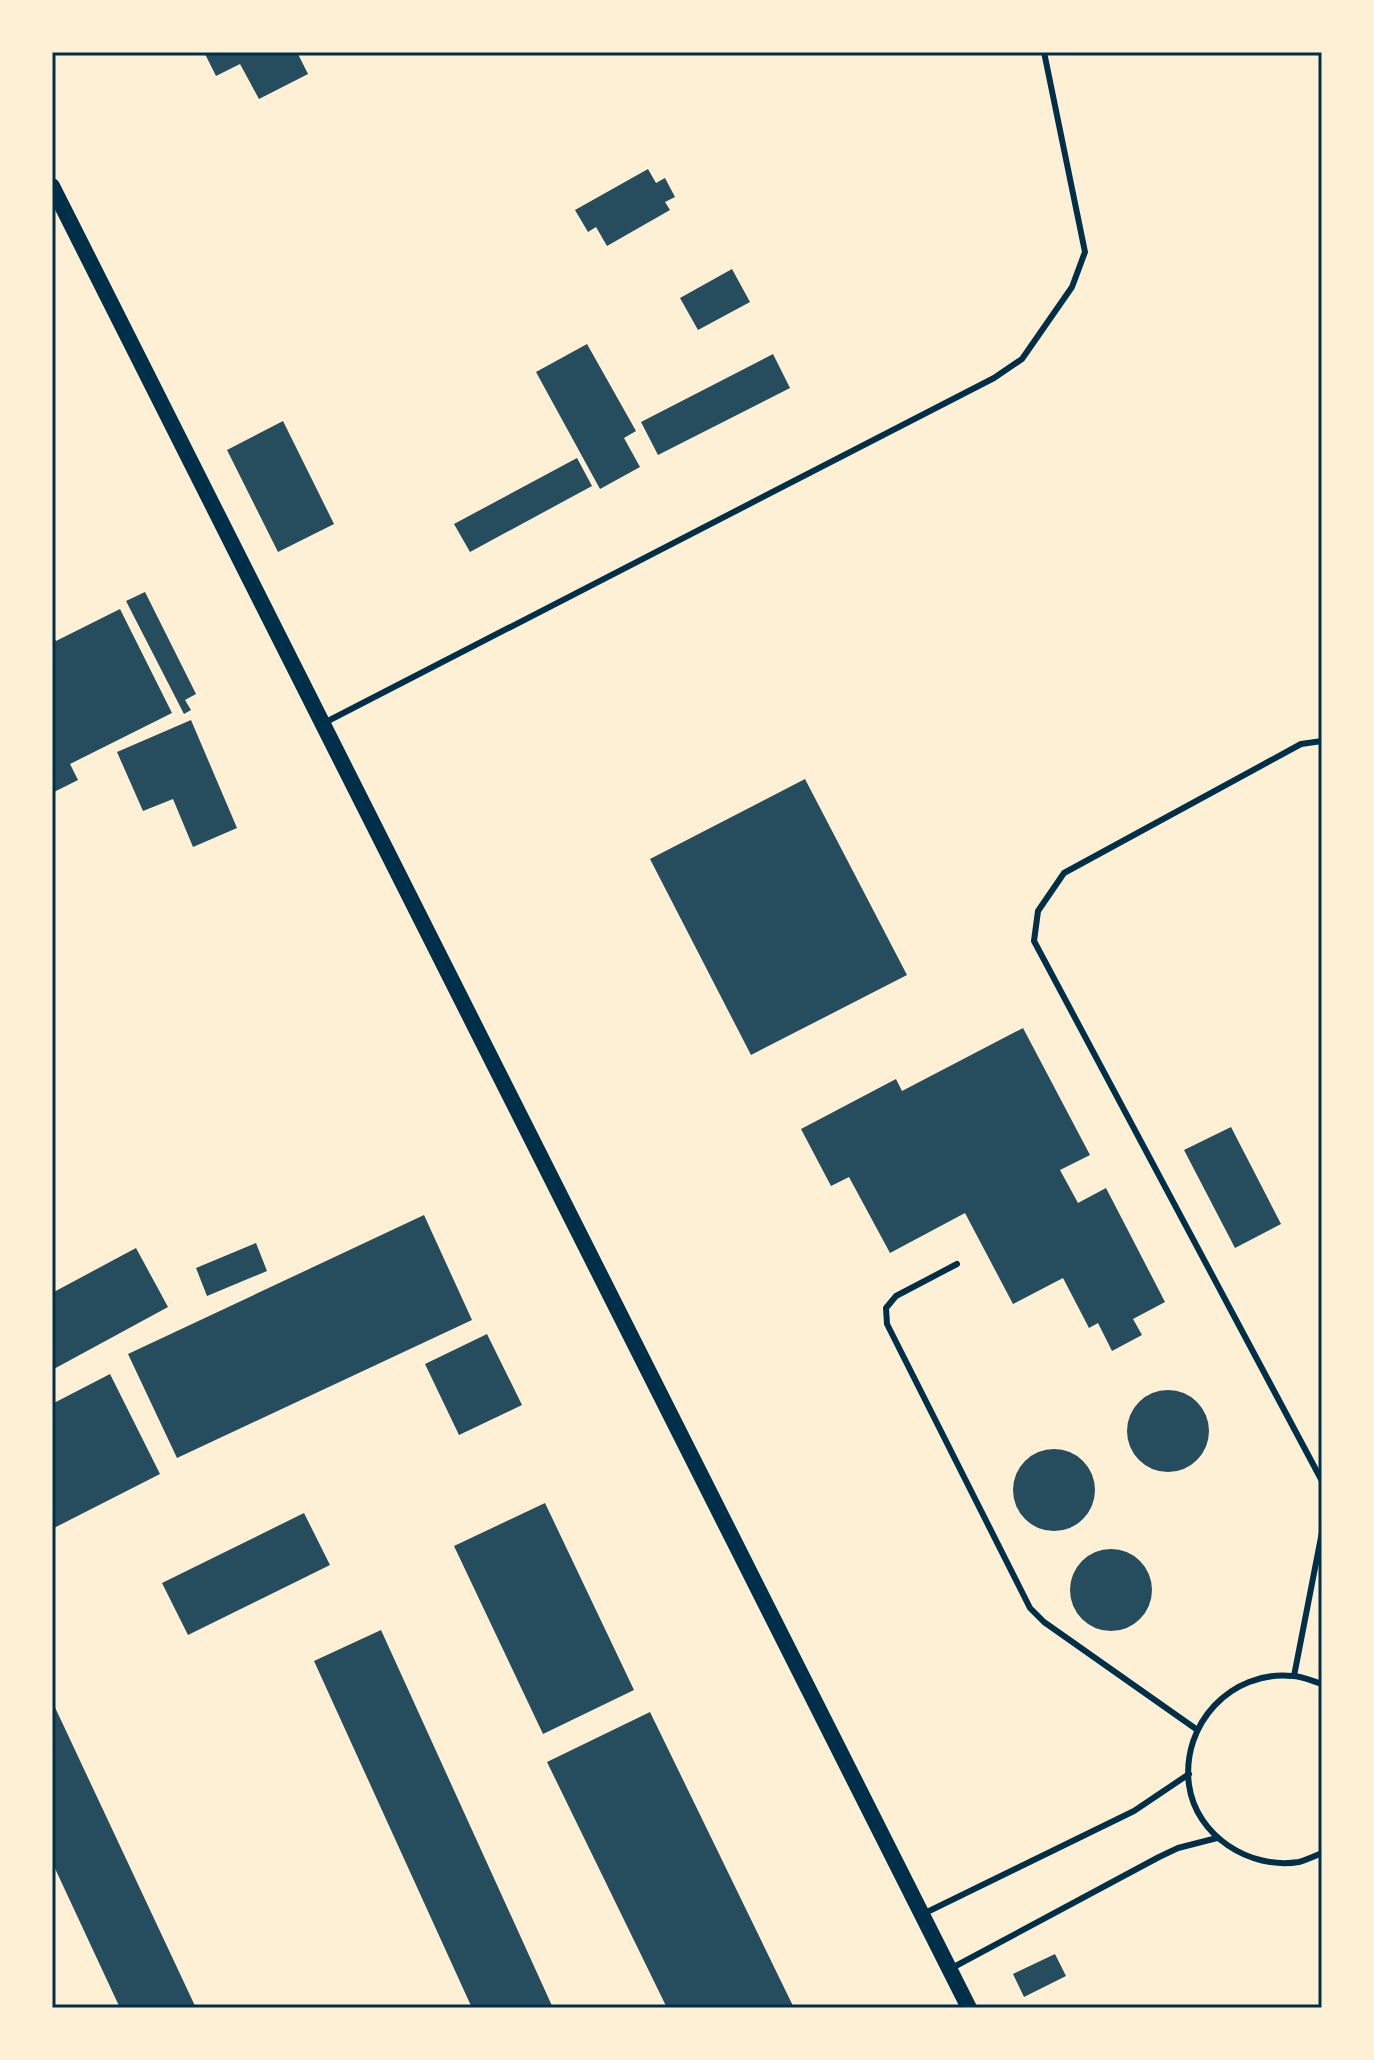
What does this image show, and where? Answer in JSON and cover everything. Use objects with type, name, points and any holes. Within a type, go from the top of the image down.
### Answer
[{"type":"main road","points":[[52,186],[969,2008]]},
{"type":"lane","points":[[323,724],[994,378],[1022,359],[1072,287],[1085,252],[1044,52]]},
{"type":"lane","points":[[1322,741],[1301,744],[1064,873],[1038,911],[1034,941],[1322,1481]]},
{"type":"lane","points":[[957,1264],[896,1296],[886,1308],[887,1324],[1030,1608],[1044,1622],[1196,1729]]},
{"type":"lane","points":[[1294,1676],[1322,1532]]},
{"type":"lane","points":[[1322,1684],[1294,1676],[1264,1677],[1236,1687],[1213,1705],[1196,1729],[1189,1758],[1189,1787],[1199,1815],[1217,1838],[1242,1854],[1270,1862],[1300,1861],[1322,1853]]},
{"type":"lane","points":[[923,1914],[1134,1811],[1189,1774]]},
{"type":"lane","points":[[950,1969],[1159,1857],[1178,1848],[1217,1838]]},
{"type":"building","points":[[204,52],[297,52],[308,74],[259,99],[240,64],[216,76]]},
{"type":"building","points":[[648,169],[656,183],[665,178],[675,197],[665,202],[670,210],[607,246],[596,227],[588,232],[575,210]]},
{"type":"building","points":[[732,269],[750,302],[698,330],[680,298]]},
{"type":"building","points":[[587,344],[636,431],[624,438],[640,467],[600,489],[536,372]]},
{"type":"building","points":[[773,354],[790,388],[658,455],[641,422]]},
{"type":"building","points":[[283,421],[334,524],[278,552],[227,450]]},
{"type":"building","points":[[577,458],[592,486],[470,552],[454,524]]},
{"type":"building","points":[[145,592],[196,694],[185,700],[191,710],[184,714],[126,601]]},
{"type":"building","points":[[120,609],[172,713],[70,764],[78,780],[52,793],[52,634],[56,641]]},
{"type":"building","points":[[191,720],[237,828],[193,847],[173,799],[143,811],[117,752]]},
{"type":"building","points":[[805,779],[907,975],[751,1055],[650,859]]},
{"type":"building","points":[[1023,1028],[1090,1155],[1060,1170],[1078,1203],[1106,1188],[1165,1302],[1133,1319],[1142,1335],[1112,1351],[1098,1323],[1089,1328],[1063,1278],[1013,1304],[965,1213],[890,1253],[849,1177],[831,1186],[801,1129],[896,1079],[902,1091]]},
{"type":"building","points":[[1231,1127],[1281,1224],[1235,1248],[1184,1150]]},
{"type":"building","points":[[424,1215],[472,1320],[177,1458],[128,1354]]},
{"type":"building","points":[[256,1243],[267,1271],[207,1296],[196,1268]]},
{"type":"building","points":[[136,1248],[168,1307],[52,1370],[52,1293]]},
{"type":"building","points":[[487,1334],[522,1405],[459,1435],[425,1364]]},
{"type":"building","points":[[110,1374],[160,1474],[52,1529],[52,1404]]},
{"type":"building","points":[[1168,1390],[1184,1394],[1197,1402],[1205,1415],[1209,1431],[1205,1447],[1197,1460],[1184,1468],[1168,1472],[1152,1468],[1139,1460],[1131,1447],[1127,1431],[1131,1415],[1139,1402],[1152,1394]]},
{"type":"building","points":[[1054,1449],[1070,1452],[1083,1461],[1092,1474],[1095,1490],[1092,1506],[1083,1519],[1070,1528],[1054,1531],[1038,1528],[1025,1519],[1016,1506],[1013,1490],[1016,1474],[1025,1461],[1038,1452]]},
{"type":"building","points":[[545,1503],[634,1690],[543,1734],[454,1546]]},
{"type":"building","points":[[304,1513],[330,1565],[188,1635],[162,1583]]},
{"type":"building","points":[[1111,1549],[1127,1552],[1140,1561],[1149,1574],[1152,1590],[1149,1606],[1140,1619],[1127,1628],[1111,1631],[1095,1628],[1082,1619],[1073,1606],[1070,1590],[1073,1574],[1082,1561],[1095,1552]]},
{"type":"building","points":[[381,1630],[553,2008],[472,2008],[314,1661]]},
{"type":"building","points":[[52,1701],[196,2008],[120,2008],[52,1862]]},
{"type":"building","points":[[650,1712],[794,2008],[667,2008],[547,1762]]},
{"type":"building","points":[[1055,1954],[1066,1976],[1024,1997],[1013,1974]]}]
